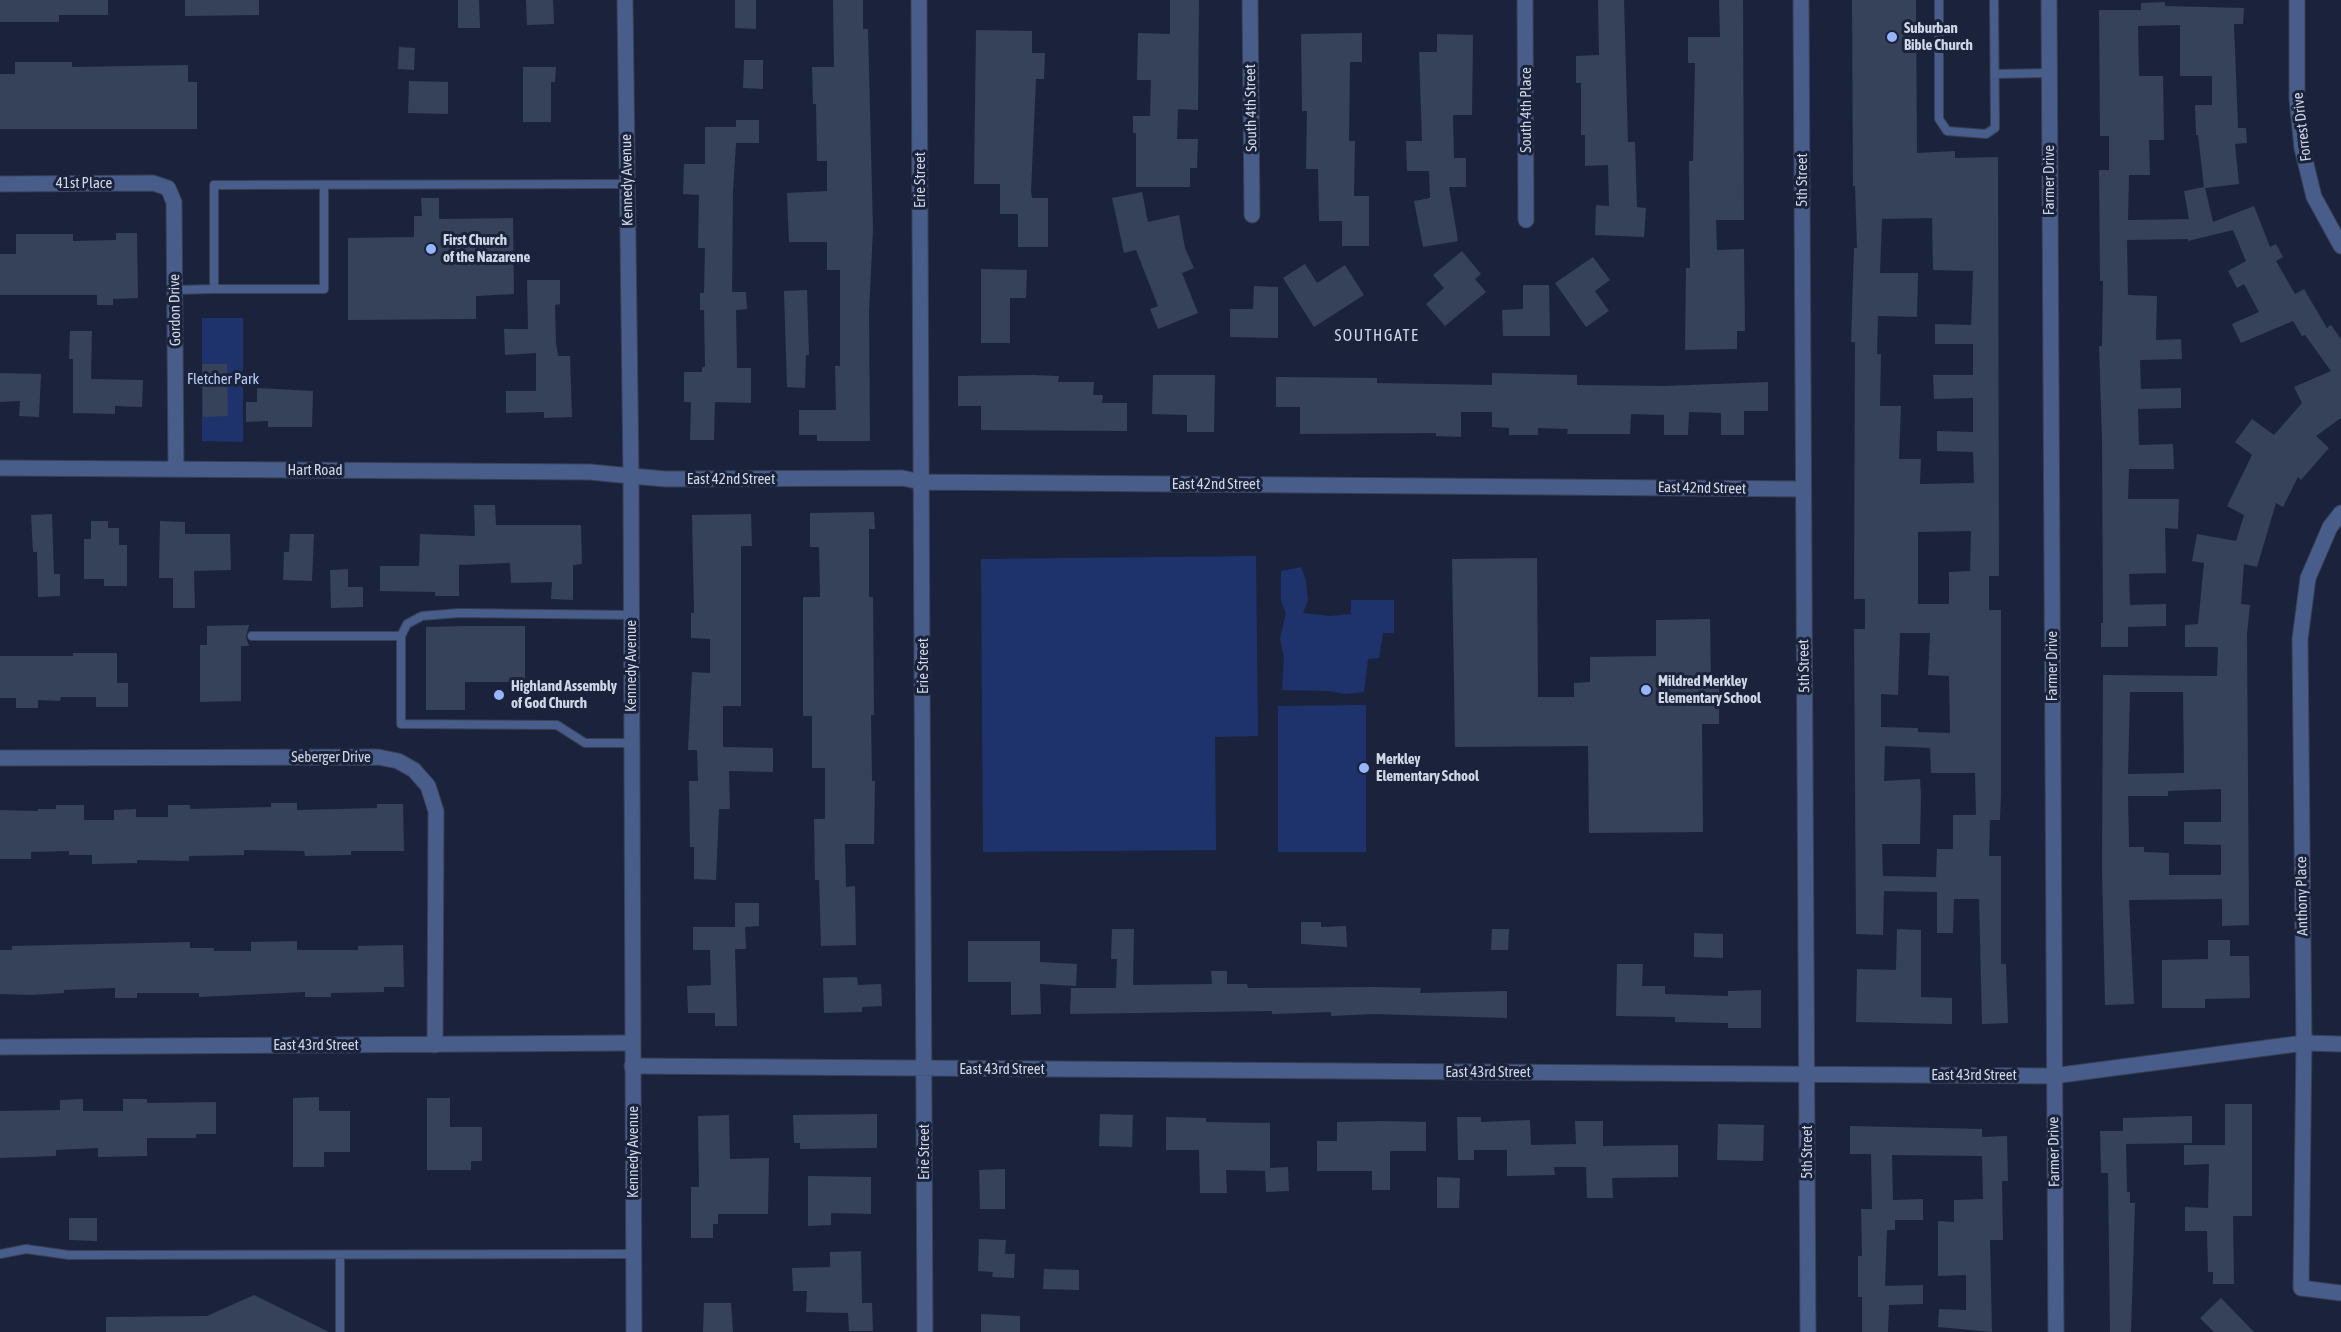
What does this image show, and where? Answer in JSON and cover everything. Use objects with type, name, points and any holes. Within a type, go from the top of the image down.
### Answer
[{"type":"street","name":"Kennedy Avenue","points":[[625,0],[631,476],[634,1332]]},
{"type":"street","name":"Erie Street","points":[[919,0],[925,1332]]},
{"type":"street","name":"South 4th Street","points":[[1250,0],[1252,215]]},
{"type":"street","name":"South 4th Place","points":[[1525,0],[1526,220]]},
{"type":"street","name":"5th Street","points":[[1801,0],[1808,1332]]},
{"type":"street","name":"Farmer Drive","points":[[2049,0],[2056,1332]]},
{"type":"street","name":"Forrest Drive","points":[[2297,0],[2297,99],[2302,148],[2314,197],[2341,246]]},
{"type":"street","name":"41st Place","points":[[0,184],[153,183],[168,188]]},
{"type":"street","name":"Gordon Drive","points":[[168,188],[174,202],[176,469]]},
{"type":"street","name":"Hart Road","points":[[0,468],[590,472],[631,476]]},
{"type":"street","name":"East 42nd Street","points":[[631,476],[666,479],[902,478],[922,482],[1802,489]]},
{"type":"street","name":"Anthony Place","points":[[2341,513],[2330,527],[2308,578],[2300,639],[2304,1043],[2301,1288],[2341,1293]]},
{"type":"street","name":"Seberger Drive","points":[[0,758],[378,757],[398,761],[414,770],[428,786],[436,811],[435,1044]]},
{"type":"street","name":"East 43rd Street","points":[[0,1047],[632,1043]]},
{"type":"street","name":"East 43rd Street","points":[[632,1066],[2053,1076],[2304,1043],[2341,1044]]},
{"type":"lane","points":[[1939,0],[1939,119],[1947,131],[1986,134],[1995,128],[1994,0]]},
{"type":"lane","points":[[1995,74],[2049,73]]},
{"type":"lane","points":[[214,290],[214,185],[627,184]]},
{"type":"lane","points":[[175,290],[324,290],[324,185]]},
{"type":"lane","points":[[631,615],[459,613],[422,616],[407,624],[401,636],[401,724],[557,724],[585,743],[631,743]]},
{"type":"lane","points":[[252,636],[401,636]]},
{"type":"lane","points":[[0,1254],[26,1250],[69,1255],[634,1254]]},
{"type":"lane","points":[[340,1255],[340,1332]]},
{"type":"green space","name":"Fletcher Park","points":[[202,318],[243,318],[243,442],[202,441]]},
{"type":"green space","points":[[1256,556],[1258,736],[1215,737],[1216,850],[983,852],[981,559]]},
{"type":"green space","points":[[1301,567],[1306,581],[1308,601],[1303,613],[1330,616],[1351,614],[1351,600],[1394,600],[1394,633],[1383,633],[1379,658],[1368,659],[1364,692],[1346,694],[1328,691],[1282,690],[1284,658],[1280,639],[1286,613],[1281,601],[1281,571]]},
{"type":"green space","points":[[1366,705],[1366,852],[1278,852],[1278,706]]},
{"type":"building","points":[[0,0],[108,0],[108,15],[59,15],[59,22],[0,22]]},
{"type":"building","points":[[185,0],[259,0],[259,15],[185,16]]},
{"type":"building","points":[[458,0],[479,0],[480,28],[458,28]]},
{"type":"building","points":[[526,0],[553,0],[554,24],[527,25]]},
{"type":"building","points":[[735,0],[756,0],[756,29],[735,28]]},
{"type":"building","points":[[833,0],[863,0],[863,29],[868,29],[873,230],[869,311],[870,441],[817,441],[817,435],[799,435],[799,410],[836,410],[835,366],[840,366],[840,270],[827,270],[827,242],[789,242],[787,193],[827,191],[827,161],[817,161],[816,104],[813,104],[812,67],[834,67]]},
{"type":"building","points":[[1170,0],[1199,0],[1198,110],[1178,109],[1177,139],[1198,139],[1197,168],[1190,168],[1190,187],[1136,187],[1136,133],[1133,133],[1133,116],[1150,116],[1151,80],[1137,80],[1138,33],[1170,34]]},
{"type":"building","points":[[1598,0],[1624,0],[1628,142],[1635,142],[1637,207],[1646,208],[1644,237],[1595,235],[1596,205],[1609,206],[1608,165],[1585,166],[1585,135],[1581,135],[1581,83],[1576,83],[1576,56],[1599,55]]},
{"type":"building","points":[[1719,0],[1743,0],[1744,220],[1716,220],[1717,250],[1744,249],[1745,331],[1737,331],[1737,349],[1685,350],[1686,268],[1690,268],[1689,161],[1693,161],[1695,63],[1688,63],[1688,37],[1720,37]]},
{"type":"building","points":[[1852,0],[1916,0],[1917,153],[1955,151],[1955,158],[1998,157],[1999,576],[1989,576],[1989,610],[2001,610],[2001,795],[2000,820],[1990,820],[1989,856],[2001,856],[2001,964],[2006,964],[2008,1023],[1982,1024],[1979,899],[1954,899],[1953,933],[1937,933],[1937,892],[1884,891],[1883,935],[1856,934],[1854,629],[1865,629],[1865,599],[1854,599],[1855,342],[1851,342],[1854,248],[1857,248],[1855,186],[1853,186]],"holes":[[[1932,218],[1933,270],[1973,271],[1971,325],[1935,324],[1935,344],[1973,344],[1973,375],[1933,375],[1934,399],[1973,398],[1973,432],[1937,431],[1937,451],[1973,452],[1974,483],[1920,484],[1921,459],[1899,459],[1901,406],[1880,406],[1881,354],[1877,354],[1878,316],[1917,317],[1918,273],[1880,273],[1882,219]],[[1971,531],[1970,571],[1949,572],[1949,604],[1918,604],[1918,532]],[[1900,633],[1930,633],[1928,675],[1949,676],[1950,733],[1918,732],[1918,728],[1881,727],[1881,694],[1898,695]],[[1885,746],[1930,748],[1931,773],[1975,773],[1976,815],[1953,815],[1953,849],[1937,849],[1936,877],[1883,876],[1882,844],[1920,844],[1921,795],[1920,779],[1884,781]]]},
{"type":"building","points":[[2165,2],[2165,6],[2244,8],[2243,24],[2234,24],[2238,128],[2246,128],[2247,143],[2235,144],[2239,184],[2205,188],[2213,222],[2254,206],[2270,247],[2276,244],[2283,257],[2276,261],[2295,294],[2304,289],[2327,328],[2331,325],[2341,339],[2341,418],[2316,436],[2329,448],[2301,480],[2298,477],[2283,507],[2276,503],[2257,567],[2244,564],[2241,604],[2250,605],[2247,634],[2249,925],[2222,926],[2222,899],[2129,900],[2134,1004],[2105,1005],[2102,869],[2103,675],[2217,676],[2218,647],[2185,647],[2185,625],[2198,624],[2204,563],[2192,561],[2197,534],[2236,541],[2244,515],[2227,506],[2252,455],[2235,442],[2252,419],[2274,435],[2302,403],[2294,387],[2331,371],[2305,335],[2302,336],[2293,321],[2241,343],[2232,324],[2259,312],[2244,284],[2237,288],[2228,271],[2246,261],[2233,230],[2188,241],[2188,239],[2127,240],[2128,295],[2157,296],[2156,340],[2181,339],[2182,359],[2140,360],[2141,389],[2181,388],[2181,408],[2138,409],[2139,445],[2173,444],[2174,469],[2129,469],[2128,499],[2179,499],[2178,529],[2165,528],[2166,573],[2129,574],[2130,605],[2166,604],[2166,626],[2128,627],[2128,647],[2101,647],[2101,623],[2103,623],[2102,440],[2099,346],[2102,346],[2103,281],[2100,281],[2099,170],[2109,170],[2109,136],[2100,136],[2099,10],[2141,10],[2141,3]],"holes":[[[2180,25],[2180,76],[2212,76],[2212,105],[2195,105],[2196,135],[2198,135],[2204,187],[2184,191],[2189,219],[2128,220],[2129,175],[2150,175],[2149,140],[2164,140],[2163,76],[2139,76],[2138,26]],[[2130,692],[2183,692],[2184,773],[2128,774]],[[2221,789],[2221,822],[2184,822],[2184,844],[2221,845],[2221,875],[2169,875],[2169,853],[2144,852],[2144,847],[2129,847],[2128,796],[2168,796],[2168,791]]]},
{"type":"building","points":[[976,30],[1032,31],[1032,53],[1045,53],[1044,79],[1036,79],[1031,191],[1032,198],[1048,198],[1048,247],[1018,247],[1018,214],[1000,214],[1000,184],[974,184]]},
{"type":"building","points":[[1362,33],[1362,62],[1350,62],[1349,141],[1355,141],[1354,196],[1369,196],[1369,246],[1342,246],[1342,221],[1319,221],[1318,169],[1306,169],[1307,111],[1302,111],[1301,34]]},
{"type":"building","points":[[1437,34],[1473,35],[1472,115],[1453,115],[1454,158],[1466,158],[1466,187],[1449,187],[1458,241],[1423,247],[1414,201],[1430,198],[1429,171],[1407,171],[1406,141],[1422,141],[1419,52],[1437,52]]},
{"type":"building","points":[[399,47],[415,48],[414,70],[398,69]]},
{"type":"building","points":[[744,60],[763,60],[763,89],[743,88]]},
{"type":"building","points":[[15,62],[72,62],[72,67],[188,65],[188,82],[197,82],[197,129],[0,129],[0,74],[15,74]]},
{"type":"building","points":[[523,67],[556,67],[555,82],[551,82],[551,122],[523,122]]},
{"type":"building","points":[[409,81],[448,82],[448,114],[408,113]]},
{"type":"building","points":[[736,120],[759,120],[759,143],[736,143],[733,191],[732,292],[746,292],[747,309],[736,310],[737,368],[751,368],[751,403],[715,402],[714,440],[690,440],[691,402],[684,402],[684,372],[702,372],[702,367],[705,367],[704,310],[700,310],[700,293],[704,293],[705,248],[698,248],[699,195],[683,194],[684,164],[705,164],[705,127],[736,127]]},
{"type":"building","points":[[1142,192],[1148,222],[1179,215],[1185,248],[1194,268],[1182,273],[1198,313],[1158,329],[1150,309],[1158,306],[1136,250],[1124,253],[1112,198]]},
{"type":"building","name":"First Church of the Nazarene","points":[[421,198],[439,198],[439,219],[513,218],[514,294],[476,296],[476,319],[348,320],[348,238],[414,237],[414,216],[422,216]]},
{"type":"building","points":[[116,233],[137,233],[138,298],[113,299],[113,305],[97,305],[97,295],[0,295],[0,254],[16,254],[16,234],[73,234],[73,241],[116,240]]},
{"type":"building","points":[[1462,251],[1481,274],[1475,279],[1486,292],[1445,326],[1426,304],[1444,288],[1433,275]]},
{"type":"building","points":[[1593,257],[1610,280],[1595,291],[1609,311],[1586,327],[1555,283]]},
{"type":"building","points":[[1305,264],[1317,283],[1345,265],[1364,295],[1314,327],[1283,278]]},
{"type":"building","points":[[981,269],[1027,270],[1026,298],[1010,298],[1010,343],[981,343]]},
{"type":"building","points":[[527,280],[560,280],[560,304],[555,305],[556,343],[558,356],[570,356],[572,417],[544,418],[544,412],[506,413],[506,391],[536,391],[536,353],[505,355],[504,329],[528,329]]},
{"type":"building","points":[[1523,285],[1549,285],[1550,336],[1503,336],[1502,310],[1523,309]]},
{"type":"building","points":[[1254,286],[1278,287],[1278,338],[1230,337],[1230,309],[1253,309]]},
{"type":"building","points":[[807,290],[809,355],[806,355],[805,388],[787,387],[784,291]]},
{"type":"building","points":[[70,331],[92,331],[91,379],[143,380],[142,407],[115,406],[115,414],[73,413],[73,359],[69,359]]},
{"type":"building","points":[[202,364],[227,364],[228,416],[203,417]]},
{"type":"building","points":[[0,373],[41,374],[39,417],[19,416],[20,401],[0,402]]},
{"type":"building","points":[[1492,373],[1577,375],[1577,385],[1664,386],[1768,382],[1768,411],[1744,411],[1744,435],[1721,435],[1721,413],[1689,412],[1688,435],[1664,435],[1664,415],[1631,414],[1630,434],[1567,434],[1568,429],[1538,428],[1538,435],[1509,435],[1509,428],[1492,427],[1492,412],[1461,412],[1461,437],[1436,436],[1436,433],[1300,434],[1300,407],[1276,407],[1276,377],[1377,378],[1377,383],[1492,385]]},
{"type":"building","points":[[1153,375],[1215,375],[1214,432],[1187,432],[1187,415],[1152,414]]},
{"type":"building","points":[[958,376],[1059,376],[1058,382],[1094,382],[1093,395],[1103,395],[1102,403],[1127,403],[1127,431],[981,430],[981,406],[958,406]]},
{"type":"building","points":[[257,388],[313,391],[312,427],[268,427],[268,421],[246,422],[246,402],[257,402]]},
{"type":"building","points":[[474,505],[495,505],[496,525],[581,525],[582,564],[573,565],[573,600],[551,599],[552,582],[511,583],[510,563],[459,565],[459,596],[435,596],[435,592],[380,591],[380,566],[419,566],[420,534],[475,536]]},
{"type":"building","points":[[874,512],[875,529],[869,529],[869,597],[873,597],[874,715],[871,715],[872,781],[875,781],[874,844],[845,844],[846,887],[855,886],[856,945],[821,946],[819,880],[815,880],[814,819],[825,819],[825,768],[812,768],[812,716],[803,716],[803,597],[820,597],[819,547],[810,547],[810,513]]},
{"type":"building","points":[[52,514],[54,574],[60,574],[60,596],[38,597],[37,552],[33,552],[31,515]]},
{"type":"building","points":[[751,514],[752,546],[741,546],[741,706],[723,706],[723,747],[773,748],[773,772],[729,771],[730,809],[719,809],[716,880],[694,879],[694,847],[690,847],[689,781],[698,781],[697,750],[688,750],[692,672],[710,673],[710,639],[691,638],[691,613],[694,613],[692,515]]},
{"type":"building","points":[[91,521],[108,521],[108,528],[119,528],[119,545],[127,545],[127,586],[104,586],[104,579],[84,579],[84,539],[91,539]]},
{"type":"building","points":[[160,521],[185,522],[185,534],[230,534],[231,570],[194,571],[195,608],[173,608],[173,578],[159,578]]},
{"type":"building","points":[[290,534],[314,534],[312,581],[283,580],[284,552],[289,552]]},
{"type":"building","name":"Mildred Merkley Elementary School","points":[[1537,558],[1538,697],[1574,697],[1574,683],[1590,682],[1590,657],[1656,656],[1656,620],[1710,619],[1711,679],[1719,679],[1719,724],[1702,724],[1703,832],[1589,833],[1588,746],[1455,747],[1452,559]]},
{"type":"building","points":[[348,569],[348,587],[363,587],[363,607],[331,608],[330,570]]},
{"type":"building","points":[[249,625],[246,637],[249,646],[241,646],[241,701],[200,702],[200,645],[207,645],[207,626]]},
{"type":"building","points":[[525,626],[525,682],[465,682],[465,710],[426,710],[426,627]]},
{"type":"building","points":[[73,653],[117,653],[117,683],[128,683],[128,707],[96,707],[96,697],[61,697],[60,701],[38,700],[38,708],[16,708],[16,698],[0,698],[0,656],[73,656]]},
{"type":"building","points":[[271,803],[297,803],[297,810],[377,808],[377,804],[403,804],[404,851],[351,851],[351,855],[305,856],[304,851],[244,850],[244,855],[189,856],[189,861],[137,860],[137,863],[92,864],[92,855],[69,855],[69,851],[31,852],[31,859],[0,859],[0,810],[38,811],[38,809],[56,809],[56,805],[84,805],[84,820],[114,820],[114,810],[136,809],[136,817],[168,817],[168,805],[190,805],[190,809],[271,807]]},
{"type":"building","points":[[735,903],[759,903],[759,926],[745,927],[746,949],[735,949],[737,1026],[715,1026],[715,1013],[688,1013],[687,986],[711,985],[710,950],[693,950],[693,927],[735,927]]},
{"type":"building","points":[[1301,922],[1321,922],[1321,927],[1346,926],[1347,947],[1301,944]]},
{"type":"building","points":[[1112,929],[1134,929],[1133,985],[1212,984],[1211,971],[1227,971],[1227,984],[1247,984],[1248,988],[1421,988],[1420,993],[1507,991],[1507,1018],[1374,1014],[1331,1016],[1331,1012],[1272,1014],[1272,1011],[1070,1014],[1071,988],[1116,988],[1117,959],[1111,959]]},
{"type":"building","points":[[1492,929],[1509,929],[1508,950],[1491,950]]},
{"type":"building","points":[[1897,929],[1921,930],[1921,997],[1952,998],[1952,1024],[1856,1022],[1857,969],[1896,970]]},
{"type":"building","points":[[1694,933],[1723,934],[1723,958],[1694,957]]},
{"type":"building","points":[[2208,940],[2230,940],[2230,956],[2249,956],[2250,998],[2205,999],[2205,1008],[2162,1008],[2162,960],[2208,959]]},
{"type":"building","points":[[297,941],[297,950],[358,950],[358,946],[403,945],[404,987],[384,987],[384,992],[331,993],[331,997],[305,997],[305,992],[199,997],[199,993],[137,993],[137,998],[115,998],[115,988],[64,990],[64,993],[31,995],[0,994],[0,950],[12,950],[12,946],[190,942],[190,948],[214,948],[214,951],[251,951],[251,942]]},
{"type":"building","points":[[968,941],[1040,941],[1040,962],[1077,964],[1076,986],[1040,984],[1041,1014],[1011,1015],[1011,982],[968,982]]},
{"type":"building","points":[[1617,964],[1643,964],[1642,986],[1665,986],[1665,994],[1728,996],[1728,991],[1761,990],[1761,1028],[1728,1028],[1728,1023],[1675,1022],[1675,1017],[1616,1016]]},
{"type":"building","points":[[857,977],[858,985],[881,984],[882,1006],[862,1007],[862,1012],[824,1013],[823,978]]},
{"type":"building","points":[[319,1097],[319,1111],[350,1111],[350,1152],[324,1152],[324,1167],[293,1167],[293,1098]]},
{"type":"building","points":[[427,1098],[450,1098],[450,1127],[482,1127],[482,1161],[471,1161],[471,1170],[427,1170]]},
{"type":"building","points":[[83,1099],[83,1111],[123,1111],[123,1099],[147,1099],[147,1103],[216,1102],[216,1134],[196,1134],[196,1138],[147,1138],[147,1156],[98,1157],[98,1148],[56,1150],[56,1156],[0,1158],[0,1111],[60,1110],[60,1100]]},
{"type":"building","points":[[2225,1104],[2252,1104],[2252,1216],[2233,1216],[2234,1284],[2213,1284],[2213,1272],[2208,1272],[2207,1231],[2185,1231],[2185,1207],[2208,1208],[2209,1164],[2184,1165],[2184,1145],[2225,1145]]},
{"type":"building","points":[[877,1114],[877,1148],[800,1149],[800,1143],[794,1143],[793,1115]]},
{"type":"building","points":[[1100,1114],[1133,1115],[1132,1147],[1099,1146]]},
{"type":"building","points":[[729,1115],[730,1159],[769,1158],[768,1214],[718,1214],[718,1224],[713,1224],[713,1238],[691,1238],[691,1187],[699,1187],[698,1116]]},
{"type":"building","points":[[2192,1116],[2192,1143],[2126,1144],[2127,1192],[2130,1192],[2130,1203],[2135,1203],[2131,1332],[2110,1332],[2108,1173],[2101,1173],[2100,1131],[2123,1131],[2123,1118]]},
{"type":"building","points":[[1166,1117],[1206,1118],[1206,1122],[1270,1123],[1270,1168],[1288,1167],[1289,1191],[1266,1192],[1265,1171],[1226,1170],[1227,1193],[1200,1193],[1199,1150],[1166,1150]]},
{"type":"building","points":[[1457,1117],[1481,1117],[1481,1122],[1530,1120],[1531,1145],[1576,1144],[1575,1121],[1603,1121],[1603,1146],[1678,1145],[1678,1177],[1612,1178],[1613,1198],[1587,1198],[1586,1167],[1554,1167],[1555,1175],[1507,1176],[1507,1150],[1474,1150],[1474,1160],[1458,1160]]},
{"type":"building","points":[[1337,1122],[1426,1122],[1426,1151],[1390,1151],[1390,1190],[1372,1190],[1372,1171],[1317,1171],[1317,1141],[1337,1141]]},
{"type":"building","points":[[1718,1124],[1764,1125],[1763,1161],[1717,1160]]},
{"type":"building","points":[[1850,1126],[1982,1129],[1982,1137],[2007,1136],[2008,1181],[2002,1181],[2003,1240],[1990,1240],[1992,1332],[1938,1327],[1939,1309],[1966,1310],[1966,1275],[1938,1276],[1938,1221],[1954,1222],[1954,1200],[1983,1199],[1982,1156],[1892,1155],[1893,1200],[1923,1199],[1923,1220],[1895,1220],[1895,1230],[1887,1230],[1885,1286],[1923,1285],[1923,1304],[1889,1305],[1888,1332],[1862,1332],[1862,1297],[1858,1297],[1858,1256],[1862,1256],[1861,1209],[1872,1209],[1871,1154],[1850,1154]]},
{"type":"building","points":[[1005,1169],[1005,1209],[980,1209],[979,1170]]},
{"type":"building","points":[[808,1176],[871,1177],[871,1214],[831,1213],[831,1225],[808,1226]]},
{"type":"building","points":[[1437,1177],[1460,1178],[1459,1208],[1437,1208]]},
{"type":"building","points":[[69,1218],[97,1218],[97,1241],[69,1240]]},
{"type":"building","points":[[979,1239],[1006,1240],[1005,1254],[1015,1254],[1014,1278],[992,1277],[993,1272],[978,1271]]},
{"type":"building","points":[[861,1251],[862,1303],[872,1303],[873,1331],[849,1331],[848,1313],[806,1312],[807,1291],[793,1291],[792,1268],[830,1267],[830,1252]]},
{"type":"building","points":[[1044,1269],[1079,1270],[1079,1290],[1043,1289]]},
{"type":"building","points":[[254,1295],[329,1332],[106,1332],[106,1317],[207,1316]]},
{"type":"building","points":[[2221,1298],[2254,1332],[2214,1332],[2200,1318]]},
{"type":"building","points":[[704,1303],[731,1303],[733,1332],[703,1332]]},
{"type":"building","points":[[981,1314],[1020,1316],[1020,1332],[981,1332]]},
{"type":"place","name":"Suburban Bible Church","points":[[1892,37]]},
{"type":"place","name":"First Church of the Nazarene","points":[[431,249]]},
{"type":"place","name":"Mildred Merkley Elementary School","points":[[1646,690]]},
{"type":"place","name":"Highland Assembly of God Church","points":[[499,695]]},
{"type":"place","name":"Merkley Elementary School","points":[[1364,768]]},
{"type":"district","name":"SOUTHGATE","points":[[1377,336]]}]
